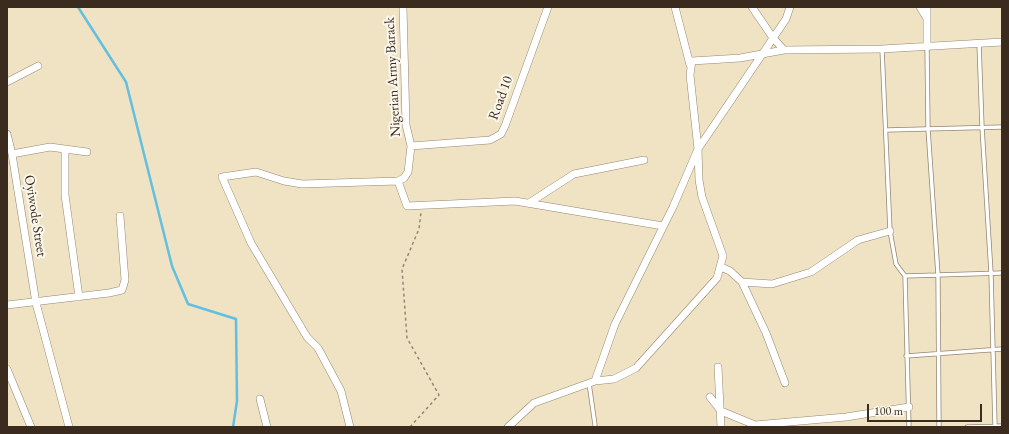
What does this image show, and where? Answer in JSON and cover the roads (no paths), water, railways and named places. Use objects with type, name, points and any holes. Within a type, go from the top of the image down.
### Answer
[{"type":"street","name":"Nigerian Army Barack","points":[[403,7],[406,126],[411,146]]},
{"type":"street","name":"Road 10","points":[[411,146],[490,140],[501,134],[548,7]]},
{"type":"street","points":[[508,427],[534,403],[592,382],[614,379],[636,368],[710,287],[721,267],[723,256],[700,186],[690,65],[675,7]]},
{"type":"street","points":[[752,7],[773,38],[784,50]]},
{"type":"street","points":[[592,382],[615,324],[663,226],[698,149],[786,19],[790,7]]},
{"type":"street","points":[[920,7],[926,17]]},
{"type":"street","points":[[927,7],[927,46]]},
{"type":"street","points":[[690,65],[692,61],[696,60],[740,58],[784,50],[882,49],[1002,42]]},
{"type":"street","points":[[7,82],[38,66]]},
{"type":"street","name":"Oyiwode Street","points":[[7,134],[12,154],[36,302],[69,427]]},
{"type":"street","points":[[350,427],[341,391],[318,348],[307,337],[251,243],[222,177],[256,172],[284,181],[302,184],[398,181],[404,178],[408,172],[411,146]]},
{"type":"street","points":[[12,154],[50,147],[88,152]]},
{"type":"street","points":[[65,149],[65,195],[79,297]]},
{"type":"street","points":[[529,203],[574,174],[644,160]]},
{"type":"street","points":[[398,181],[407,206],[515,201],[663,226]]},
{"type":"street","points":[[7,305],[109,294],[120,291],[124,287],[120,216]]},
{"type":"street","points":[[742,282],[772,284],[811,272],[858,240],[890,231]]},
{"type":"street","points":[[721,267],[730,271],[742,282],[766,334],[785,383]]},
{"type":"street","points":[[718,367],[721,427]]},
{"type":"street","points":[[7,369],[31,427]]},
{"type":"street","points":[[710,397],[721,411],[755,425],[846,417],[908,407]]},
{"type":"street","points":[[260,399],[267,427]]},
{"type":"lane","points":[[979,43],[982,127],[991,273],[995,427]]},
{"type":"lane","points":[[927,46],[928,129],[938,275],[939,427]]},
{"type":"lane","points":[[882,49],[887,130],[890,231],[896,264],[905,276],[909,427]]},
{"type":"lane","points":[[887,130],[1002,127]]},
{"type":"lane","points":[[905,276],[1002,273]]},
{"type":"lane","points":[[906,356],[1002,349]]},
{"type":"lane","points":[[592,382],[595,425]]},
{"type":"lane","points":[[967,427],[1002,426]]},
{"type":"waterway","points":[[78,7],[126,82],[172,266],[188,304],[236,319],[237,401],[233,427]]}]
